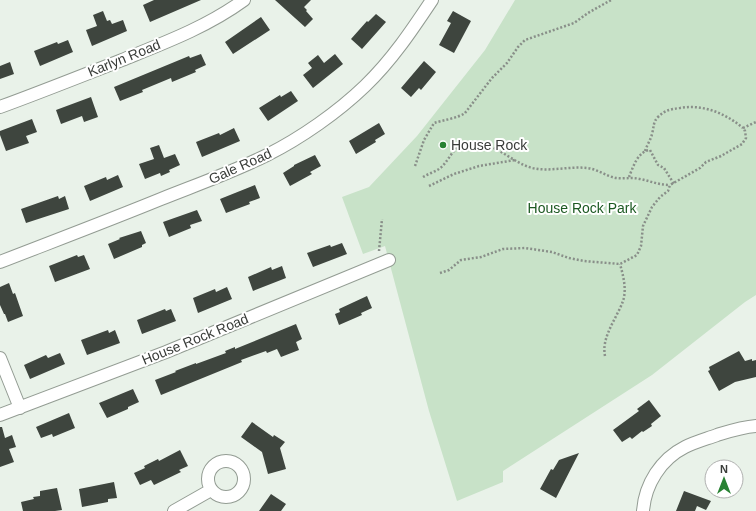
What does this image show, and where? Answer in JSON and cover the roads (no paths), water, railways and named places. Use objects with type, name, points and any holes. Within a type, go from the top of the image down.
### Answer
[{"type":"street","name":"Karlyn Road","points":[[0,108],[178,37],[232,9],[244,0]]},
{"type":"street","name":"Gale Road","points":[[0,262],[204,182],[266,156],[285,146],[343,105],[365,86],[386,64],[404,41],[432,0]]},
{"type":"street","name":"House Rock Road","points":[[0,415],[174,349],[389,260]]},
{"type":"street","points":[[0,358],[20,408]]},
{"type":"street","points":[[643,511],[644,500],[650,482],[661,466],[673,455],[685,447],[698,442],[742,428],[756,426]]},
{"type":"street","points":[[174,511],[211,490]]},
{"type":"place","name":"House Rock","points":[[443,145]]},
{"type":"park label","name":"House Rock Park","points":[[582,208]]}]
